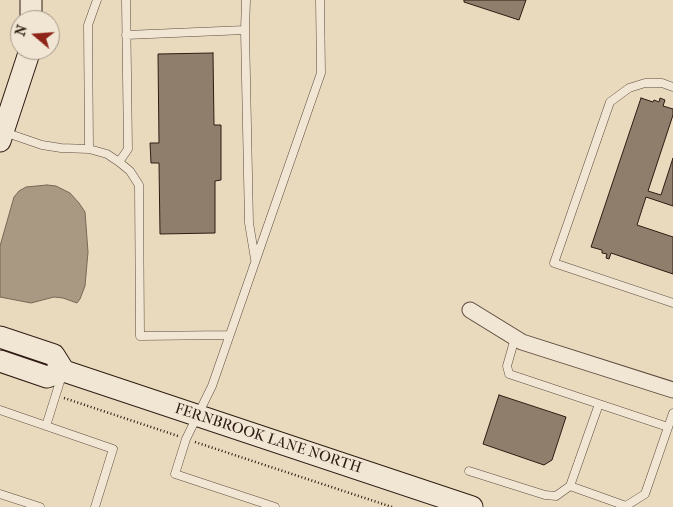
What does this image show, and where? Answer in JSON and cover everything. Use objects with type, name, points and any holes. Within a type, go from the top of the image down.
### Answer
[{"type":"street","points":[[1,134],[27,60]]},
{"type":"street","points":[[470,310],[522,342],[673,390]]},
{"type":"street","name":"FERNBROOK LANE NORTH","points":[[0,337],[54,356],[64,371]]},
{"type":"street","name":"FERNBROOK LANE NORTH","points":[[0,361],[46,377],[64,371],[472,507]]},
{"type":"lane","points":[[89,149],[88,25],[98,0]]},
{"type":"lane","points":[[119,162],[128,149],[126,0]]},
{"type":"lane","points":[[246,0],[249,223],[255,261]]},
{"type":"lane","points":[[275,507],[175,474],[186,439],[212,386],[321,73],[320,0]]},
{"type":"lane","points":[[126,35],[245,30]]},
{"type":"lane","points":[[673,87],[662,83],[645,82],[629,88],[610,102],[554,263],[673,303]]},
{"type":"lane","points":[[1,134],[42,145],[89,149],[107,154],[130,171],[139,185],[140,336],[229,335]]},
{"type":"lane","points":[[515,338],[507,366],[509,374],[668,427]]},
{"type":"lane","points":[[46,426],[64,371]]},
{"type":"lane","points":[[469,471],[545,495],[556,496],[570,486],[599,404]]},
{"type":"lane","points":[[0,410],[113,449],[95,507]]},
{"type":"lane","points":[[570,486],[626,506],[645,494],[673,413]]},
{"type":"lane","points":[[0,494],[40,507]]},
{"type":"shaded area","points":[[56,186],[70,193],[85,212],[88,252],[85,286],[77,303],[54,297],[31,303],[0,297],[0,246],[14,197],[26,187]]},
{"type":"building","points":[[464,0],[526,0],[519,20],[464,2]]},
{"type":"building","points":[[213,53],[214,125],[221,125],[221,180],[215,181],[215,233],[160,234],[159,163],[151,163],[150,143],[159,143],[158,54]]},
{"type":"building","points":[[641,98],[659,102],[660,98],[665,100],[663,106],[673,109],[673,115],[648,191],[661,195],[673,158],[673,206],[646,197],[637,225],[673,237],[673,274],[611,253],[609,259],[606,258],[607,254],[602,253],[602,250],[591,247]]},
{"type":"building","points":[[499,395],[566,417],[552,460],[544,465],[483,444]]}]
